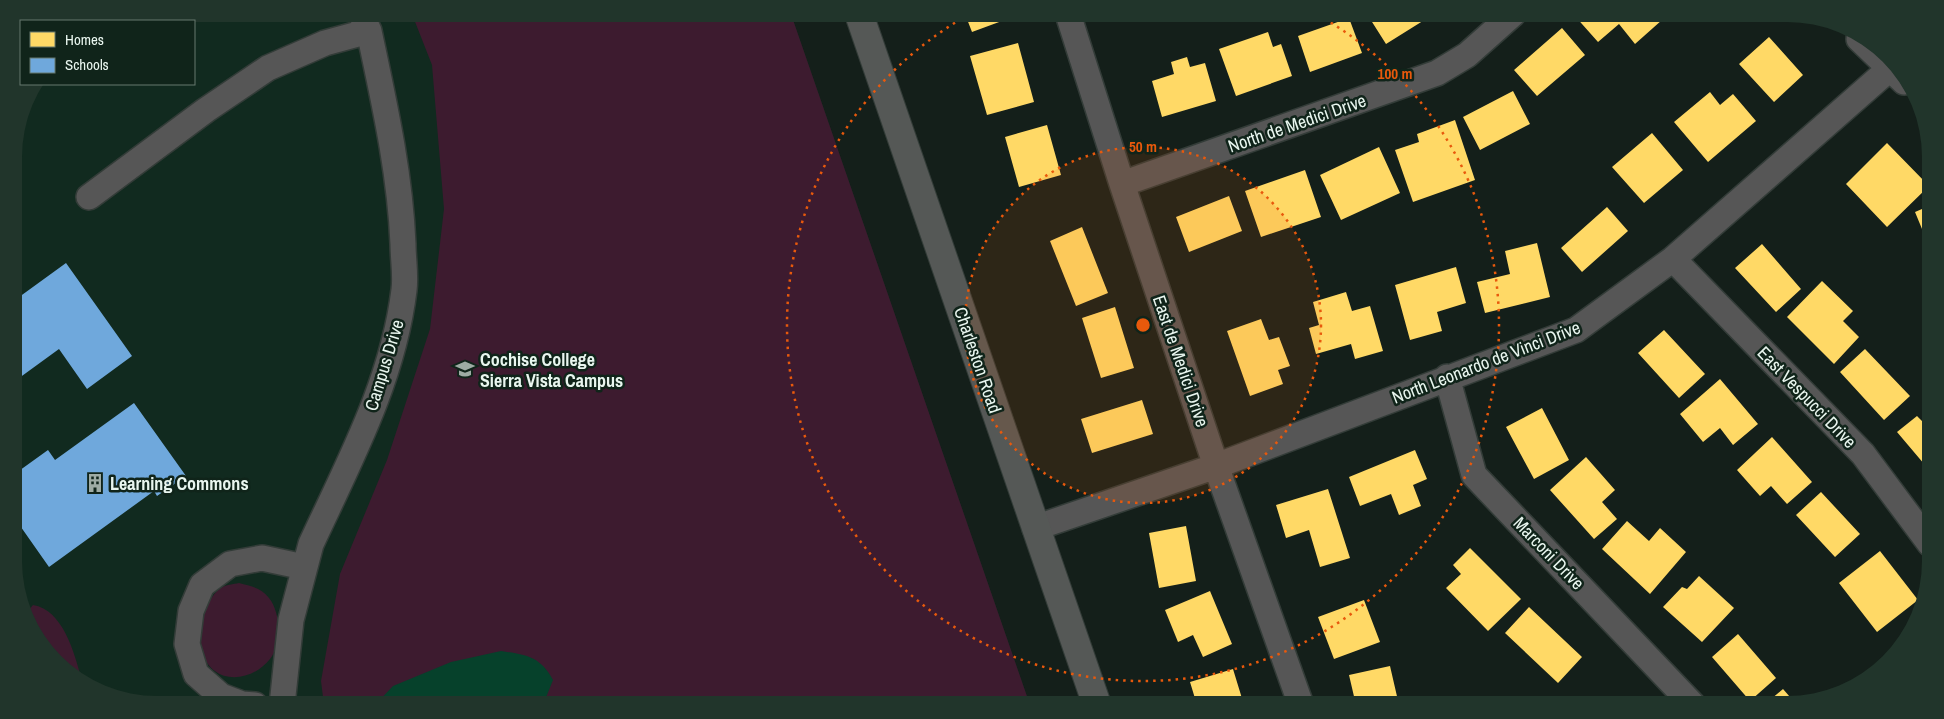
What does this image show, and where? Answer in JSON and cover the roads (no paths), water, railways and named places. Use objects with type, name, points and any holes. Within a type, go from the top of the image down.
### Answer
[{"type":"main road","name":"Charleston Road","points":[[862,23],[1094,696]]},
{"type":"street","name":"East de Medici Drive","points":[[1071,22],[1122,184],[1216,466],[1298,696]]},
{"type":"street","name":"North de Medici Drive","points":[[1122,184],[1438,73],[1467,55],[1504,22]]},
{"type":"street","points":[[89,197],[206,110],[268,68],[325,43],[363,23]]},
{"type":"street","name":"Campus Drive","points":[[283,696],[291,620],[304,567],[311,544],[380,391],[396,339],[404,287],[402,216],[394,152],[365,23]]},
{"type":"street","name":"North Leonardo de Vinci Drive","points":[[1035,528],[1216,466],[1447,377],[1576,330],[1674,259],[1893,74]]},
{"type":"street","name":"East Vespucci Drive","points":[[1674,259],[1862,454],[1922,533]]},
{"type":"street","name":"Marconi Drive","points":[[1447,377],[1474,474],[1684,696]]},
{"type":"street","points":[[221,696],[196,674],[187,644],[190,611],[202,585],[230,564],[262,558],[304,567]]},
{"type":"place","name":"Cochise College Sierra Vista Campus","points":[[465,369]]},
{"type":"place","name":"Learning Commons","points":[[95,483]]}]
